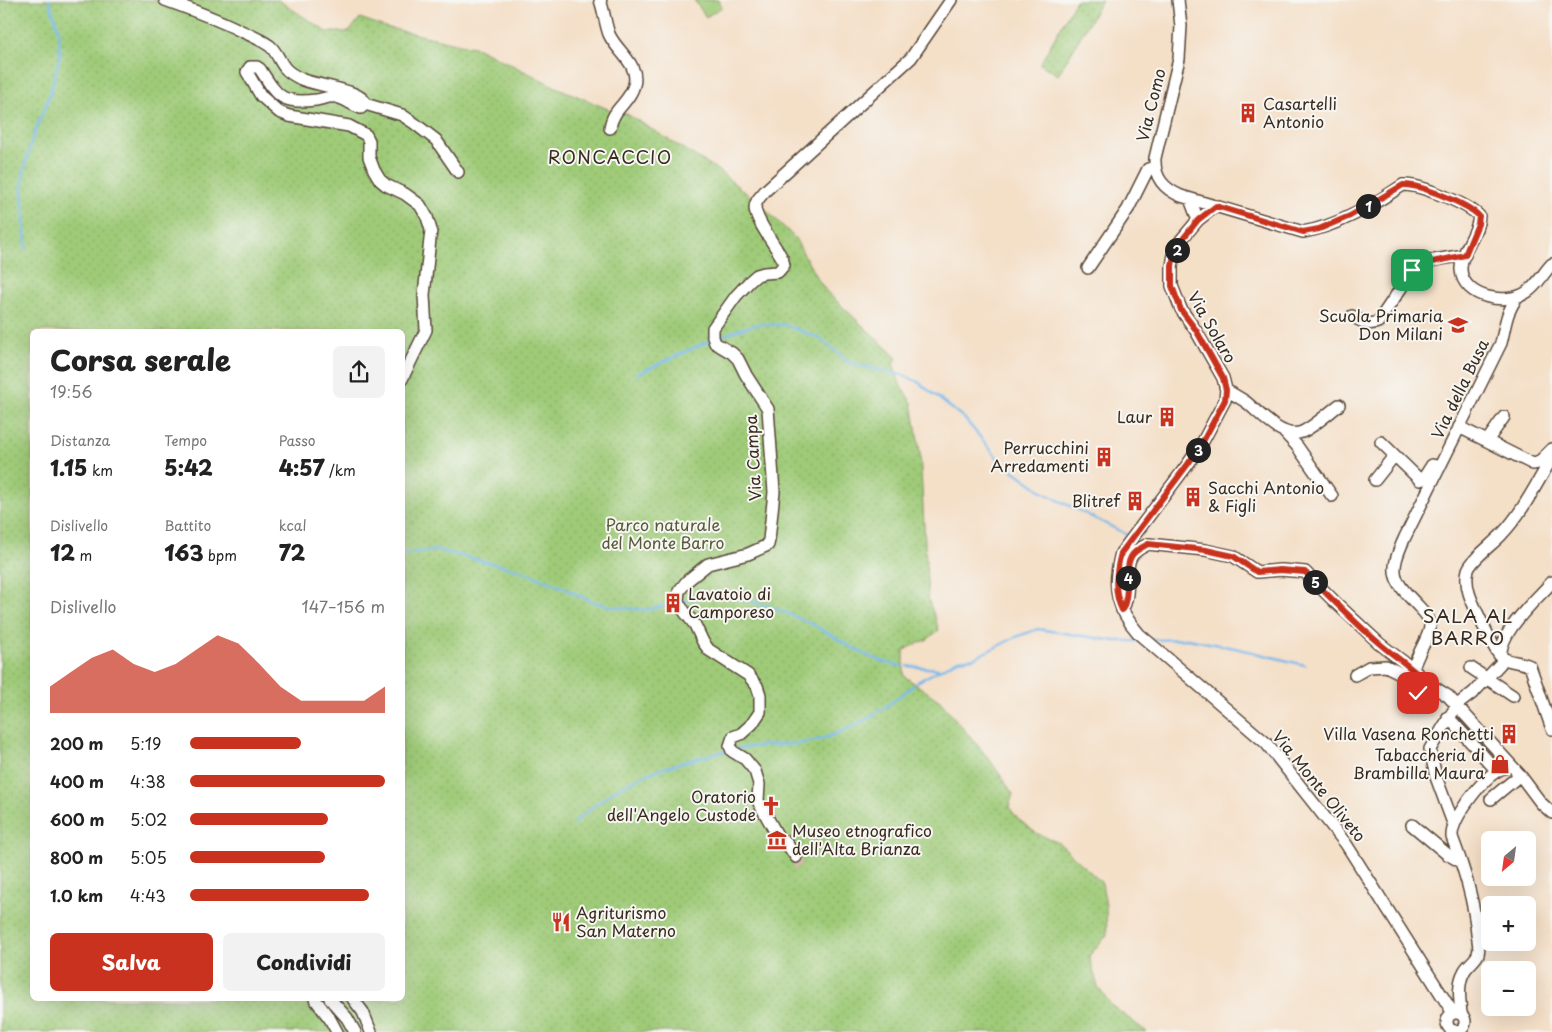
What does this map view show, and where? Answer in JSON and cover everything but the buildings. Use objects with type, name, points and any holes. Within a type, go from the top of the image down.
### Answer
[{"type":"street","points":[[164,0],[210,16],[258,39],[271,48],[285,68],[292,74],[303,80],[331,86],[364,98],[366,104]]},
{"type":"street","points":[[600,0],[610,35],[635,74],[635,83],[631,94],[614,112],[610,128]]},
{"type":"street","name":"Via Campa","points":[[796,857],[781,838],[758,801],[759,784],[755,771],[745,758],[731,749],[733,737],[741,734],[752,724],[760,712],[760,695],[757,686],[748,675],[709,650],[695,625],[678,601],[679,591],[687,581],[708,564],[748,554],[768,545],[769,540],[774,492],[768,409],[738,359],[715,343],[712,337],[713,328],[742,288],[757,275],[778,272],[784,264],[760,221],[755,208],[756,201],[911,58],[951,0]]},
{"type":"street","name":"Via Como","points":[[1178,0],[1181,26],[1179,59],[1155,158],[1155,167],[1160,180],[1170,191],[1190,199],[1303,232],[1319,229],[1350,216],[1403,185],[1411,185],[1431,191],[1474,210],[1479,216],[1478,224],[1465,255]]},
{"type":"street","points":[[366,104],[361,108],[346,100],[334,97],[296,102],[288,100],[274,91],[260,69],[250,67],[247,72],[261,96],[280,112],[289,116],[349,126],[366,135],[369,141],[369,157],[380,180],[405,194],[420,206],[427,217],[431,230],[425,286],[426,330],[405,374]]},
{"type":"street","points":[[366,104],[402,115],[414,123],[436,140],[458,172]]},
{"type":"street","points":[[1088,268],[1128,209],[1148,169],[1155,167]]},
{"type":"street","points":[[1190,199],[1198,220]]},
{"type":"street","name":"Via Solaro","points":[[1121,606],[1116,586],[1116,570],[1121,553],[1201,445],[1225,400],[1226,390],[1223,378],[1196,330],[1181,310],[1172,286],[1174,255],[1182,240],[1198,220],[1216,206]]},
{"type":"street","points":[[1352,316],[1366,324],[1378,322],[1416,266],[1434,260],[1465,255],[1461,270],[1463,280],[1480,295],[1506,300],[1526,293],[1539,281],[1552,264]]},
{"type":"street","name":"Via della Busa","points":[[1413,668],[1428,634],[1430,624],[1425,613],[1406,593],[1397,579],[1395,562],[1405,536],[1501,343],[1509,309],[1517,297]]},
{"type":"street","points":[[1495,298],[1504,324]]},
{"type":"street","points":[[1226,390],[1245,401],[1282,431],[1296,446],[1332,496]]},
{"type":"street","points":[[1282,431],[1292,434],[1302,432],[1340,405]]},
{"type":"street","points":[[1487,441],[1504,417]]},
{"type":"street","points":[[1459,427],[1534,464],[1538,463],[1552,449]]},
{"type":"street","points":[[1381,442],[1420,480],[1423,479],[1432,466],[1440,467]]},
{"type":"street","points":[[1375,480],[1394,456]]},
{"type":"street","points":[[1454,823],[1436,777],[1430,748],[1448,717],[1461,701],[1486,679],[1502,661],[1468,592],[1469,568],[1476,558],[1503,533],[1521,511],[1552,458]]},
{"type":"street","points":[[1121,606],[1127,602],[1128,582],[1126,570],[1132,554],[1148,544],[1206,550],[1233,556],[1257,572],[1280,570],[1305,572],[1380,644],[1413,668],[1424,681],[1448,696],[1461,701],[1510,766],[1520,775],[1541,803],[1552,814]]},
{"type":"street","points":[[1500,656],[1507,633],[1552,582]]},
{"type":"street","name":"Via Monte Oliveto","points":[[1121,606],[1128,621],[1139,634],[1266,743],[1346,844],[1443,995],[1457,1025]]},
{"type":"street","points":[[1500,656],[1509,661],[1521,661],[1530,666],[1552,729]]},
{"type":"street","points":[[1355,675],[1370,667],[1386,666],[1412,679],[1424,681]]},
{"type":"street","points":[[1471,668],[1513,696]]},
{"type":"street","points":[[1406,698],[1412,699],[1418,693],[1424,681]]},
{"type":"street","points":[[1448,717],[1497,771]]},
{"type":"street","points":[[1457,1025],[1461,978],[1474,960],[1478,949],[1476,920],[1470,888],[1452,837],[1454,823],[1479,787],[1497,771],[1510,766]]},
{"type":"street","points":[[1491,799],[1520,775]]},
{"type":"street","points":[[1412,825],[1461,862]]},
{"type":"street","points":[[316,1001],[330,1019],[336,1032]]},
{"type":"street","points":[[332,1001],[347,1018],[355,1032]]},
{"type":"street","points":[[355,1001],[363,1012],[371,1032]]},
{"type":"green space","name":"Parco naturale del Monte Barro","points":[[0,0],[278,0],[327,32],[349,32],[360,18],[385,27],[478,48],[556,87],[615,112],[627,114],[716,169],[760,204],[795,238],[826,291],[897,358],[893,364],[901,387],[912,403],[920,452],[928,598],[939,630],[928,639],[904,650],[904,676],[940,701],[990,760],[1013,794],[1009,807],[1018,819],[1036,833],[1059,843],[1102,883],[1106,906],[1107,935],[1089,956],[1098,987],[1112,1006],[1147,1032],[0,1032]]},
{"type":"green space","points":[[694,0],[718,0],[722,7],[706,17]]},
{"type":"green space","points":[[1076,0],[1102,0],[1058,75],[1040,64]]},
{"type":"waterway","points":[[26,250],[22,188],[24,170],[32,139],[49,97],[60,56],[59,31],[49,0]]},
{"type":"waterway","points":[[716,338],[760,324],[786,325],[821,339],[849,363],[906,376],[918,382],[964,418],[1000,461],[1046,494],[1126,534]]},
{"type":"waterway","points":[[637,374],[711,340]]},
{"type":"waterway","points":[[405,554],[438,550],[519,570],[593,602],[614,607],[644,610],[675,604]]},
{"type":"waterway","points":[[682,602],[702,596],[719,596],[733,597],[764,605],[807,622],[869,656],[890,664],[902,666]]},
{"type":"waterway","points":[[917,682],[958,660],[974,658],[1016,637],[1038,629],[1115,641],[1139,641]]},
{"type":"waterway","points":[[1152,640],[1188,639],[1305,665]]},
{"type":"waterway","points":[[907,666],[938,669]]},
{"type":"waterway","points":[[736,749],[752,746],[802,743],[833,735],[875,714],[914,685]]},
{"type":"waterway","points":[[574,823],[612,792],[638,778],[676,764],[729,750]]},
{"type":"tunnel","points":[[796,857],[804,869]]},
{"type":"place","name":"Casartelli Antonio","points":[[1248,113]]},
{"type":"place","name":"Scuola Primaria Don Milani","points":[[1458,325]]},
{"type":"place","name":"Laur","points":[[1167,417]]},
{"type":"place","name":"Perrucchini Arredamenti","points":[[1104,457]]},
{"type":"place","name":"Sacchi Antonio & Figli","points":[[1193,497]]},
{"type":"place","name":"Blitref","points":[[1135,501]]},
{"type":"place","name":"Lavatoio di Camporeso","points":[[673,603]]},
{"type":"place","name":"Villa Vasena Ronchetti","points":[[1509,734]]},
{"type":"place","name":"Tabaccheria di Brambilla Maura","points":[[1500,764]]},
{"type":"place","name":"Oratorio dell'Angelo Custode","points":[[771,806]]},
{"type":"place","name":"Museo etnografico dell'Alta Brianza","points":[[777,840]]},
{"type":"place","name":"Agriturismo San Materno","points":[[561,922]]},
{"type":"district","name":"RONCACCIO","points":[[610,158]]},
{"type":"district","name":"SALA AL BARRO","points":[[1468,627]]},
{"type":"route","points":[[1412,270],[1416,266],[1434,260],[1465,255],[1478,224],[1479,216],[1474,210],[1431,191],[1411,185],[1403,185],[1350,216],[1319,229],[1303,232],[1216,206],[1198,220],[1182,240],[1174,255],[1172,286],[1181,310],[1196,330],[1223,378],[1226,390],[1225,400],[1201,445],[1121,553],[1116,570],[1116,586],[1122,610],[1127,602],[1128,582],[1126,570],[1132,554],[1148,544],[1206,550],[1233,556],[1257,572],[1280,570],[1305,572],[1380,644],[1413,668],[1424,681],[1418,693]]}]
